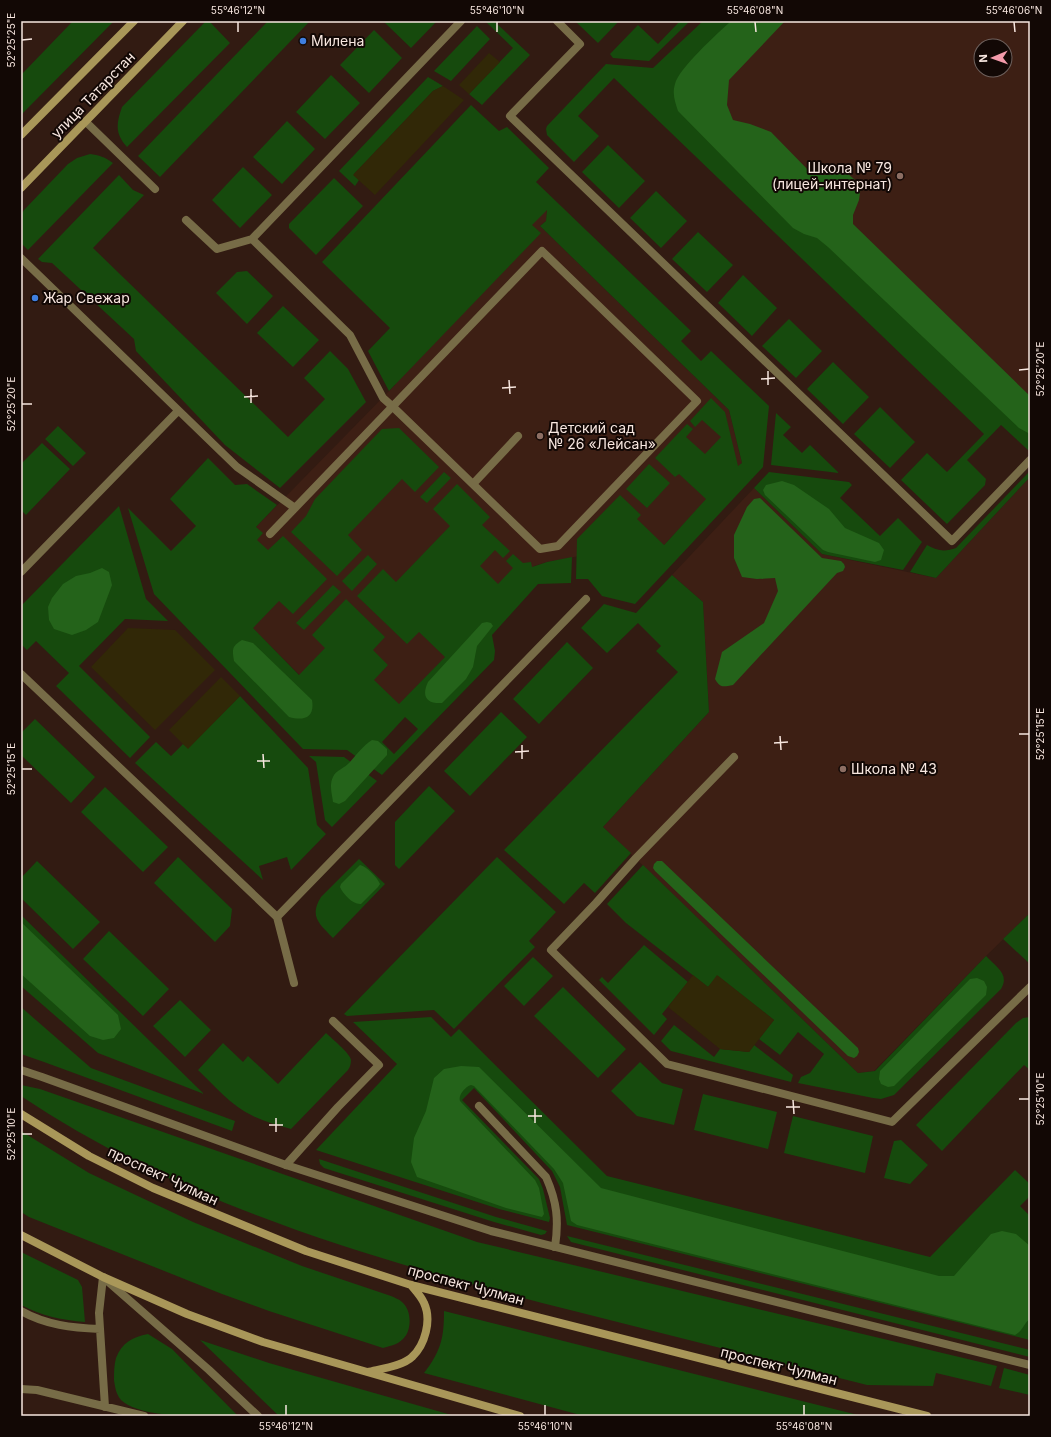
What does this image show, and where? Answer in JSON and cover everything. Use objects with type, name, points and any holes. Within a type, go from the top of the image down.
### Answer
[{"type":"main road","name":"улица Татарстан","points":[[21,135],[134,21]]},
{"type":"main road","name":"улица Татарстан","points":[[21,188],[183,21]]},
{"type":"main road","name":"проспект Чулман","points":[[21,1114],[89,1156],[153,1188],[306,1250],[411,1285],[927,1416]]},
{"type":"main road","points":[[21,1235],[103,1277],[201,1319],[263,1342],[520,1416]]},
{"type":"main road","points":[[367,1373],[397,1365],[411,1358],[422,1342],[428,1323],[424,1303],[411,1285]]},
{"type":"street","points":[[186,220],[217,250],[252,239],[461,21]]},
{"type":"street","points":[[557,21],[580,44],[510,116],[952,541],[1030,460]]},
{"type":"street","points":[[86,122],[154,189]]},
{"type":"street","points":[[252,239],[350,335],[383,398],[392,406],[540,549],[558,546],[697,401],[542,251],[392,406],[270,534]]},
{"type":"street","points":[[21,258],[237,467],[295,508]]},
{"type":"street","points":[[21,572],[178,411]]},
{"type":"street","points":[[473,484],[518,436]]},
{"type":"street","points":[[277,917],[586,599]]},
{"type":"street","points":[[21,674],[277,917],[294,983]]},
{"type":"street","points":[[734,757],[636,858],[551,950],[667,1064],[892,1122],[1030,987]]},
{"type":"street","points":[[286,1165],[338,1106],[378,1066],[333,1021]]},
{"type":"street","points":[[21,1070],[286,1165],[491,1231],[1030,1365]]},
{"type":"street","points":[[479,1106],[546,1177],[552,1189],[558,1220],[555,1247]]},
{"type":"street","points":[[103,1277],[99,1314],[105,1407]]},
{"type":"street","points":[[103,1277],[209,1370],[258,1416]]},
{"type":"street","points":[[21,1312],[49,1323],[74,1328],[100,1329]]},
{"type":"street","points":[[21,1389],[37,1390],[144,1416]]},
{"type":"shaded area","name":"Школа № 79 (лицей-интернат)","points":[[767,21],[1030,21],[1030,404],[721,128],[724,68]]},
{"type":"shaded area","name":"Детский сад № 26 «Лейсан»","points":[[547,209],[546,221],[540,226],[729,410],[742,463],[646,564],[628,547],[547,562],[534,566],[365,740],[204,580],[395,385],[417,315]]},
{"type":"shaded area","name":"Школа № 43","points":[[1030,477],[1030,913],[874,1071],[858,1073],[603,827],[709,712],[703,602],[672,575],[754,488],[822,554],[936,578]]},
{"type":"green space","points":[[73,21],[114,21],[21,115],[21,75]]},
{"type":"green space","points":[[206,21],[209,21],[230,43],[127,147],[120,138],[118,128],[122,107]]},
{"type":"green space","points":[[268,21],[310,21],[160,177],[138,156]]},
{"type":"green space","points":[[383,21],[437,21],[411,48]]},
{"type":"green space","points":[[485,21],[494,21],[530,55],[482,105],[469,94],[513,48]]},
{"type":"green space","points":[[575,21],[619,21],[598,43]]},
{"type":"green space","points":[[680,21],[690,21],[649,61],[613,58],[610,54],[638,25],[658,44]]},
{"type":"green space","points":[[703,21],[767,21],[724,68],[721,128],[1030,404],[1030,448],[1028,450],[1001,425],[967,460],[986,479],[985,485],[947,524],[901,480],[927,453],[947,472],[984,434],[614,78],[578,116],[599,136],[574,162],[547,135],[547,126],[606,64],[653,68]]},
{"type":"green space","points":[[731,21],[785,21],[729,80],[727,105],[733,120],[750,124],[771,132],[812,174],[823,175],[847,173],[861,185],[859,200],[853,215],[853,224],[1030,396],[1030,434],[1019,428],[828,247],[817,238],[804,234],[793,228],[678,111],[674,91],[678,77],[699,51]]},
{"type":"green space","points":[[477,26],[490,39],[451,81],[434,71]]},
{"type":"green space","points":[[374,30],[402,58],[369,93],[340,65]]},
{"type":"green space","points":[[331,75],[360,103],[325,139],[296,112]]},
{"type":"green space","points":[[428,77],[443,86],[433,91],[354,174],[359,180],[355,186],[339,171]]},
{"type":"green space","points":[[471,105],[499,131],[507,127],[549,168],[536,182],[691,331],[681,341],[701,361],[711,351],[769,406],[763,467],[635,604],[602,596],[588,579],[576,579],[577,539],[620,495],[641,515],[637,519],[664,545],[667,542],[706,499],[679,474],[675,477],[655,458],[687,424],[693,429],[686,437],[705,454],[721,437],[702,420],[695,427],[690,421],[711,398],[725,412],[738,466],[742,463],[729,410],[540,226],[546,221],[547,210],[532,225],[541,233],[389,391],[368,351],[390,328],[322,262]]},
{"type":"green space","points":[[287,121],[315,149],[282,184],[253,157]]},
{"type":"green space","points":[[608,145],[645,181],[619,208],[582,172]]},
{"type":"green space","points":[[90,154],[102,157],[113,163],[28,250],[21,243],[21,215],[24,210],[68,164],[77,158]]},
{"type":"green space","points":[[243,167],[272,195],[240,228],[212,200]]},
{"type":"green space","points":[[119,175],[133,190],[144,195],[93,248],[288,437],[325,399],[304,378],[330,351],[348,369],[366,402],[280,488],[225,445],[136,351],[134,339],[52,263],[42,262],[38,259]]},
{"type":"green space","points":[[334,178],[363,206],[316,255],[289,228],[289,224]]},
{"type":"green space","points":[[656,191],[687,221],[661,248],[630,218]]},
{"type":"green space","points":[[698,232],[733,265],[707,292],[672,259]]},
{"type":"green space","points":[[247,271],[273,296],[247,324],[216,293],[237,272]]},
{"type":"green space","points":[[743,275],[777,308],[752,336],[718,303]]},
{"type":"green space","points":[[283,306],[319,340],[293,367],[257,333]]},
{"type":"green space","points":[[789,319],[822,351],[796,378],[762,346]]},
{"type":"green space","points":[[833,362],[869,397],[843,424],[807,389]]},
{"type":"green space","points":[[880,407],[915,442],[890,468],[854,434]]},
{"type":"green space","points":[[776,413],[791,427],[783,435],[802,453],[810,445],[839,473],[771,465]]},
{"type":"green space","points":[[58,426],[86,453],[73,466],[45,439]]},
{"type":"green space","points":[[399,428],[439,467],[415,492],[402,479],[348,535],[362,550],[337,576],[291,532],[306,516],[315,499],[382,429]]},
{"type":"green space","points":[[42,443],[70,469],[26,515],[21,510],[21,464]]},
{"type":"green space","points":[[208,458],[235,485],[247,484],[277,505],[256,527],[263,533],[257,540],[268,550],[283,536],[327,579],[293,614],[279,601],[253,628],[299,675],[325,648],[312,635],[346,599],[385,637],[373,650],[388,665],[374,680],[399,704],[445,657],[419,632],[407,644],[357,596],[383,569],[396,582],[450,526],[433,509],[457,484],[490,517],[482,525],[510,551],[503,558],[495,550],[480,566],[498,584],[513,568],[506,561],[513,554],[523,563],[531,562],[532,567],[547,562],[572,557],[571,583],[538,584],[492,635],[495,651],[494,660],[382,775],[347,750],[303,749],[154,594],[128,508],[171,551],[196,526],[170,499]],"holes":[[[405,717],[418,729],[394,754],[382,742]]]},
{"type":"green space","points":[[649,464],[670,483],[647,508],[626,489]]},
{"type":"green space","points":[[1030,471],[1030,477],[936,578],[910,572],[927,545],[934,549],[941,550],[956,548]]},
{"type":"green space","points":[[444,472],[451,478],[427,503],[420,497]]},
{"type":"green space","points":[[769,472],[849,482],[852,485],[840,498],[880,536],[898,518],[922,542],[903,570],[822,554],[754,488]]},
{"type":"green space","points":[[782,481],[794,485],[829,509],[845,528],[879,543],[884,550],[881,560],[875,562],[823,550],[765,495],[763,490],[766,485]]},
{"type":"green space","points":[[760,498],[822,558],[841,561],[845,567],[843,571],[837,573],[733,685],[722,686],[715,679],[722,652],[764,623],[778,591],[775,578],[757,579],[742,577],[734,558],[734,535],[747,507],[754,499]]},
{"type":"green space","points":[[119,506],[146,599],[168,621],[125,619],[79,666],[150,737],[130,758],[56,686],[69,673],[36,641],[27,650],[21,644],[21,606]]},
{"type":"green space","points":[[368,555],[377,564],[352,591],[342,581]]},
{"type":"green space","points":[[102,568],[109,572],[112,585],[98,622],[86,630],[72,635],[54,629],[49,620],[48,607],[52,598],[63,584],[76,576],[90,573]]},
{"type":"green space","points":[[672,575],[703,602],[709,712],[603,827],[631,853],[595,893],[584,883],[564,904],[504,850],[678,672],[656,651],[661,646],[638,623],[607,653],[581,628],[604,604],[636,613]]},
{"type":"green space","points":[[333,585],[341,592],[304,630],[296,623]]},
{"type":"green space","points":[[482,623],[491,623],[493,626],[477,646],[473,667],[466,679],[442,703],[429,701],[425,696],[428,682]]},
{"type":"green space","points":[[242,640],[253,643],[312,700],[312,711],[307,717],[299,719],[289,717],[234,661],[234,648],[236,644]]},
{"type":"green space","points":[[567,642],[593,668],[539,724],[513,699]]},
{"type":"green space","points":[[240,696],[308,768],[317,825],[326,834],[291,870],[287,857],[259,866],[263,880],[135,763],[156,742],[171,756],[183,744],[188,748]]},
{"type":"green space","points":[[501,712],[527,737],[470,796],[444,771]]},
{"type":"green space","points":[[35,719],[95,777],[71,803],[21,755],[21,733]]},
{"type":"green space","points":[[372,740],[378,741],[387,749],[387,755],[345,801],[339,804],[333,802],[331,786],[334,775],[348,764],[363,747]]},
{"type":"green space","points":[[309,756],[344,757],[377,781],[332,827],[325,820],[316,762]]},
{"type":"green space","points":[[429,786],[455,811],[399,869],[395,865],[395,822]]},
{"type":"green space","points":[[105,787],[168,847],[143,872],[81,812]]},
{"type":"green space","points":[[178,857],[232,909],[230,926],[215,942],[154,883]]},
{"type":"green space","points":[[497,857],[556,912],[529,941],[535,947],[454,1029],[434,1010],[347,1016],[344,1014]]},
{"type":"green space","points":[[359,859],[385,884],[333,938],[317,919],[317,904],[321,897]]},
{"type":"green space","points":[[37,861],[100,922],[73,949],[21,898],[21,878]]},
{"type":"green space","points":[[657,861],[662,861],[858,1048],[859,1052],[857,1056],[854,1058],[848,1056],[655,871],[653,868]]},
{"type":"green space","points":[[360,865],[372,873],[380,884],[361,904],[358,904],[343,893],[340,887],[341,884]]},
{"type":"green space","points":[[643,865],[858,1073],[875,1071],[986,956],[1001,971],[1004,979],[1003,984],[1001,989],[894,1095],[881,1099],[873,1098],[798,1083],[801,1077],[810,1073],[824,1054],[798,1032],[780,1055],[759,1039],[774,1020],[718,976],[708,987],[626,923],[607,904]]},
{"type":"green space","points":[[1030,913],[1030,964],[1003,939]]},
{"type":"green space","points":[[21,915],[204,1094],[98,1053],[21,986]]},
{"type":"green space","points":[[21,922],[118,1015],[121,1029],[114,1038],[103,1040],[90,1036],[21,974]]},
{"type":"green space","points":[[109,931],[169,989],[143,1016],[83,959]]},
{"type":"green space","points":[[644,945],[688,982],[662,1014],[667,1019],[654,1035],[599,980],[602,977],[608,983]]},
{"type":"green space","points":[[533,957],[553,976],[524,1006],[504,986]]},
{"type":"green space","points":[[977,978],[984,981],[987,987],[986,995],[894,1086],[888,1087],[881,1084],[879,1079],[880,1071],[970,979]]},
{"type":"green space","points":[[563,987],[626,1049],[598,1078],[534,1016]]},
{"type":"green space","points":[[180,1000],[211,1030],[185,1057],[153,1026]]},
{"type":"green space","points":[[21,1007],[91,1068],[235,1121],[232,1131],[21,1054]]},
{"type":"green space","points":[[431,1017],[451,1037],[459,1029],[607,1176],[930,1257],[1015,1170],[1030,1184],[1030,1196],[1020,1206],[1030,1216],[1030,1340],[567,1225],[560,1187],[552,1171],[474,1088],[462,1100],[539,1179],[550,1218],[549,1222],[499,1209],[316,1150],[397,1064],[353,1022]]},
{"type":"green space","points":[[1030,1017],[1030,1070],[1024,1065],[942,1151],[916,1125],[1016,1023],[1023,1018]]},
{"type":"green space","points":[[674,1025],[714,1057],[720,1049],[749,1052],[754,1045],[793,1075],[791,1082],[671,1051],[661,1041]]},
{"type":"green space","points":[[326,1033],[348,1054],[351,1060],[350,1067],[291,1129],[262,1120],[245,1112],[224,1095],[198,1070],[223,1043],[243,1062],[248,1056],[278,1084]]},
{"type":"green space","points":[[640,1062],[662,1083],[683,1089],[674,1125],[637,1116],[611,1091]]},
{"type":"green space","points":[[461,1066],[479,1067],[601,1188],[939,1276],[954,1276],[991,1234],[1002,1231],[1016,1234],[1030,1246],[1030,1319],[1020,1332],[1015,1335],[577,1225],[571,1221],[563,1183],[554,1169],[474,1086],[471,1085],[462,1092],[460,1101],[535,1180],[539,1188],[544,1214],[542,1217],[506,1208],[417,1177],[411,1162],[414,1138],[426,1111],[434,1078],[444,1069]]},
{"type":"green space","points":[[21,1085],[40,1089],[477,1242],[997,1366],[991,1386],[936,1373],[933,1386],[867,1385],[578,1312],[433,1273],[361,1252],[290,1228],[220,1201],[151,1170],[85,1135],[21,1096]]},
{"type":"green space","points":[[703,1094],[777,1112],[768,1149],[694,1130]]},
{"type":"green space","points":[[793,1116],[873,1136],[865,1173],[784,1153]]},
{"type":"green space","points":[[21,1131],[89,1173],[193,1222],[302,1266],[398,1299],[408,1310],[410,1320],[406,1335],[398,1343],[383,1348],[222,1294],[29,1217],[21,1212]]},
{"type":"green space","points":[[901,1140],[928,1165],[910,1184],[884,1178],[894,1141]]},
{"type":"green space","points":[[319,1159],[496,1217],[547,1231],[545,1234],[541,1235],[494,1222],[324,1168],[320,1164]]},
{"type":"green space","points":[[567,1236],[1030,1350],[1030,1357],[571,1242]]},
{"type":"green space","points":[[21,1252],[78,1280],[82,1287],[85,1322],[52,1317],[21,1305]]},
{"type":"green space","points":[[444,1311],[862,1416],[584,1416],[424,1373],[438,1351],[442,1337]]},
{"type":"green space","points":[[148,1334],[172,1349],[238,1416],[177,1416],[160,1414],[144,1411],[121,1400],[115,1388],[114,1380],[114,1366],[118,1353],[121,1348],[132,1339]]},
{"type":"green space","points":[[200,1340],[269,1363],[455,1416],[279,1416]]},
{"type":"green space","points":[[1004,1368],[1030,1375],[1030,1395],[999,1388]]},
{"type":"sand","points":[[489,53],[500,62],[469,94],[459,85]]},
{"type":"sand","points":[[443,86],[464,100],[375,195],[353,175],[433,91]]},
{"type":"sand","points":[[128,628],[175,630],[215,670],[155,730],[91,667]]},
{"type":"sand","points":[[221,677],[240,696],[188,749],[169,730]]},
{"type":"sand","points":[[693,975],[708,987],[717,975],[774,1020],[749,1052],[720,1049],[668,1007]]},
{"type":"place","name":"Милена","points":[[303,41]]},
{"type":"place","name":"Школа № 79 (лицей-интернат)","points":[[900,176]]},
{"type":"place","name":"Жар Свежар","points":[[35,298]]},
{"type":"place","name":"Детский сад № 26 «Лейсан»","points":[[540,436]]},
{"type":"place","name":"Школа № 43","points":[[843,769]]}]
